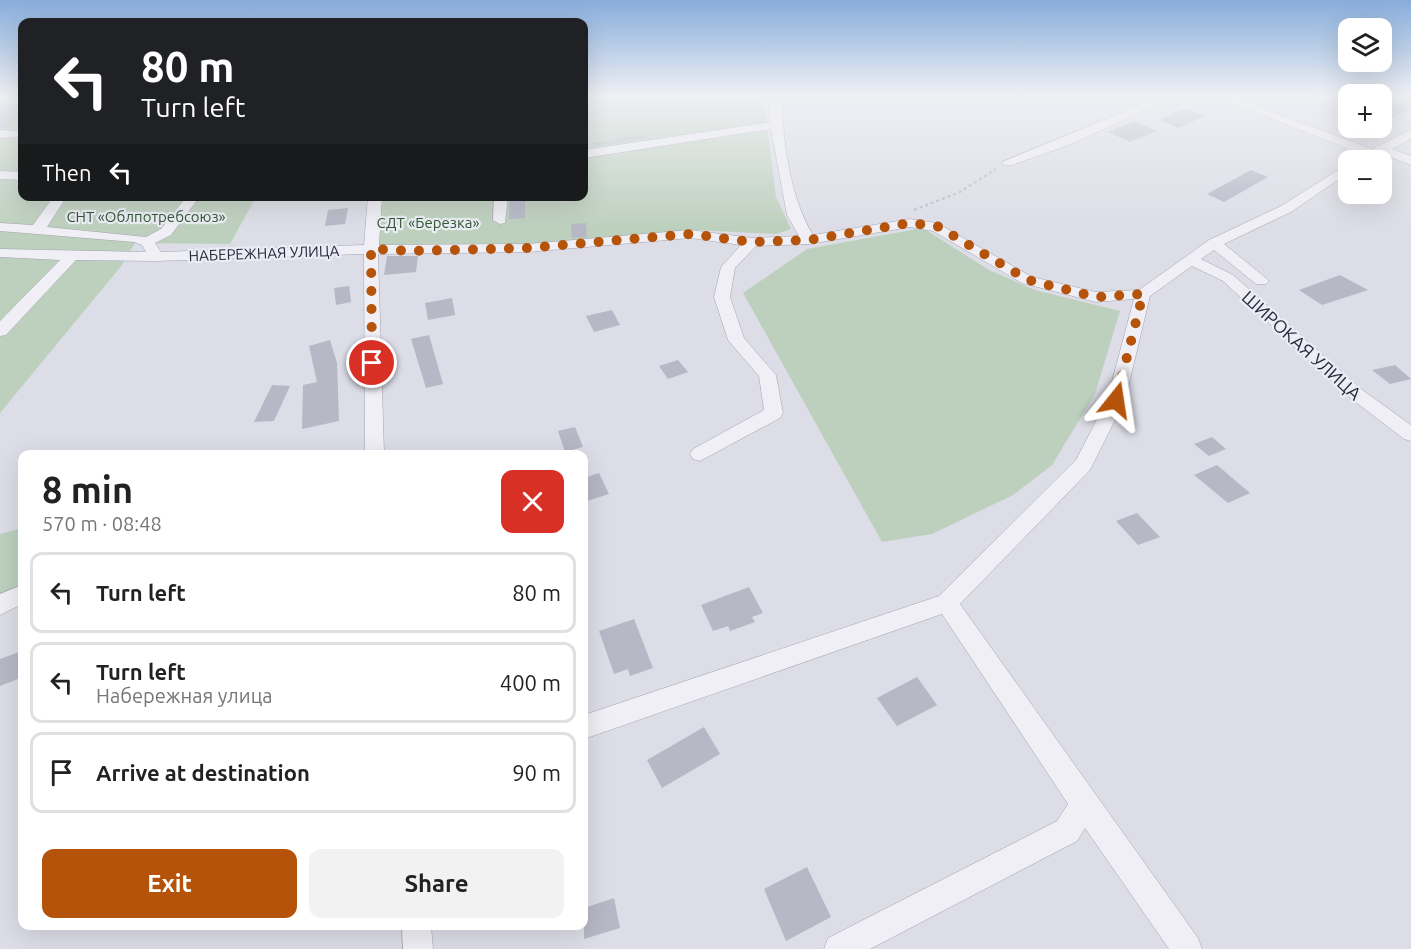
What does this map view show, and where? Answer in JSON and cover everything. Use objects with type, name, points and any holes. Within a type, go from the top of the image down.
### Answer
[{"type":"street","points":[[588,153],[681,139]]},
{"type":"street","points":[[779,139],[794,215],[809,240]]},
{"type":"street","points":[[1008,162],[1071,139]]},
{"type":"street","points":[[1343,139],[1375,150]]},
{"type":"street","points":[[1380,150],[1401,139]]},
{"type":"street","points":[[1392,155],[1411,161]]},
{"type":"street","points":[[0,175],[18,176]]},
{"type":"street","points":[[588,726],[947,603],[1083,465],[1116,400],[1143,294],[1215,243],[1286,209],[1338,175]]},
{"type":"street","points":[[37,230],[57,201]]},
{"type":"street","points":[[147,242],[166,232],[190,201]]},
{"type":"street","points":[[375,201],[371,249],[375,450]]},
{"type":"street","points":[[500,220],[501,201]]},
{"type":"street","name":"НАБЕРЕЖНАЯ УЛИЦА","points":[[0,253],[156,257],[371,249],[412,251],[528,248],[690,234],[752,242],[809,240],[910,223],[937,226],[1028,280],[1096,297],[1143,294]]},
{"type":"street","points":[[0,227],[136,238],[147,242],[156,257]]},
{"type":"street","points":[[700,454],[774,413],[767,375],[736,340],[722,297],[728,267],[752,242]]},
{"type":"street","points":[[1215,243],[1261,281]]},
{"type":"street","points":[[0,331],[72,256]]},
{"type":"street","name":"ШИРОКАЯ УЛИЦА","points":[[1192,260],[1228,278],[1355,393],[1411,434]]},
{"type":"street","points":[[0,605],[18,596]]},
{"type":"street","points":[[947,603],[1084,804],[1187,949]]},
{"type":"street","points":[[839,949],[1067,831],[1084,804]]},
{"type":"street","points":[[417,930],[417,949]]},
{"type":"path","points":[[912,210],[960,192],[1008,162]]},
{"type":"green space","name":"СНТ «Облпотребсоюз»","points":[[0,139],[18,139],[18,201],[254,201],[230,244],[135,243],[122,265],[0,413]]},
{"type":"green space","name":"СДТ «Березка»","points":[[588,139],[769,139],[776,197],[791,229],[776,234],[696,230],[517,246],[372,249],[375,201],[588,201]]},
{"type":"green space","points":[[923,228],[989,270],[1035,290],[1120,311],[1095,394],[1052,465],[1013,495],[932,534],[882,542],[743,293],[807,249]]},
{"type":"green space","points":[[18,529],[18,590],[0,600],[0,534]]},
{"type":"building","points":[[640,139],[594,146],[593,143]]},
{"type":"building","points":[[1251,170],[1268,177],[1224,202],[1207,194]]},
{"type":"building","points":[[510,201],[525,201],[525,218],[509,219]]},
{"type":"building","points":[[348,208],[345,224],[325,226],[328,210]]},
{"type":"building","points":[[586,223],[587,237],[572,238],[571,224]]},
{"type":"building","points":[[387,256],[418,256],[416,272],[384,275]]},
{"type":"building","points":[[1340,275],[1368,290],[1322,305],[1299,290]]},
{"type":"building","points":[[349,286],[351,302],[336,305],[334,288]]},
{"type":"building","points":[[452,298],[455,315],[428,320],[425,303]]},
{"type":"building","points":[[612,310],[620,325],[594,332],[586,316]]},
{"type":"building","points":[[429,335],[443,384],[426,388],[411,339]]},
{"type":"building","points":[[330,340],[337,363],[339,421],[302,429],[303,385],[317,382],[309,346]]},
{"type":"building","points":[[678,360],[688,372],[668,379],[659,366]]},
{"type":"building","points":[[1395,365],[1411,379],[1390,384],[1372,370]]},
{"type":"building","points":[[272,385],[290,386],[274,421],[254,422]]},
{"type":"building","points":[[575,427],[583,447],[564,450],[558,431]]},
{"type":"building","points":[[1212,437],[1226,449],[1209,456],[1194,444]]},
{"type":"building","points":[[1217,465],[1250,493],[1228,503],[1194,475]]},
{"type":"building","points":[[599,473],[609,494],[588,501],[588,477]]},
{"type":"building","points":[[1137,513],[1160,537],[1138,545],[1116,521]]},
{"type":"building","points":[[749,587],[763,613],[752,617],[755,622],[730,631],[728,626],[713,631],[701,605]]},
{"type":"building","points":[[634,619],[653,668],[630,676],[628,669],[614,674],[599,631]]},
{"type":"building","points":[[18,652],[18,679],[0,686],[0,659]]},
{"type":"building","points":[[917,677],[937,705],[897,726],[877,698]]},
{"type":"building","points":[[704,727],[720,754],[662,788],[647,760]]},
{"type":"building","points":[[807,867],[831,917],[786,941],[764,889]]},
{"type":"building","points":[[614,898],[620,928],[584,939],[584,930],[588,930],[588,907]]},
{"type":"route","points":[[372,363],[371,249],[412,251],[528,248],[690,234],[752,242],[809,240],[910,223],[937,226],[1028,280],[1096,297],[1143,294],[1116,400]]}]
